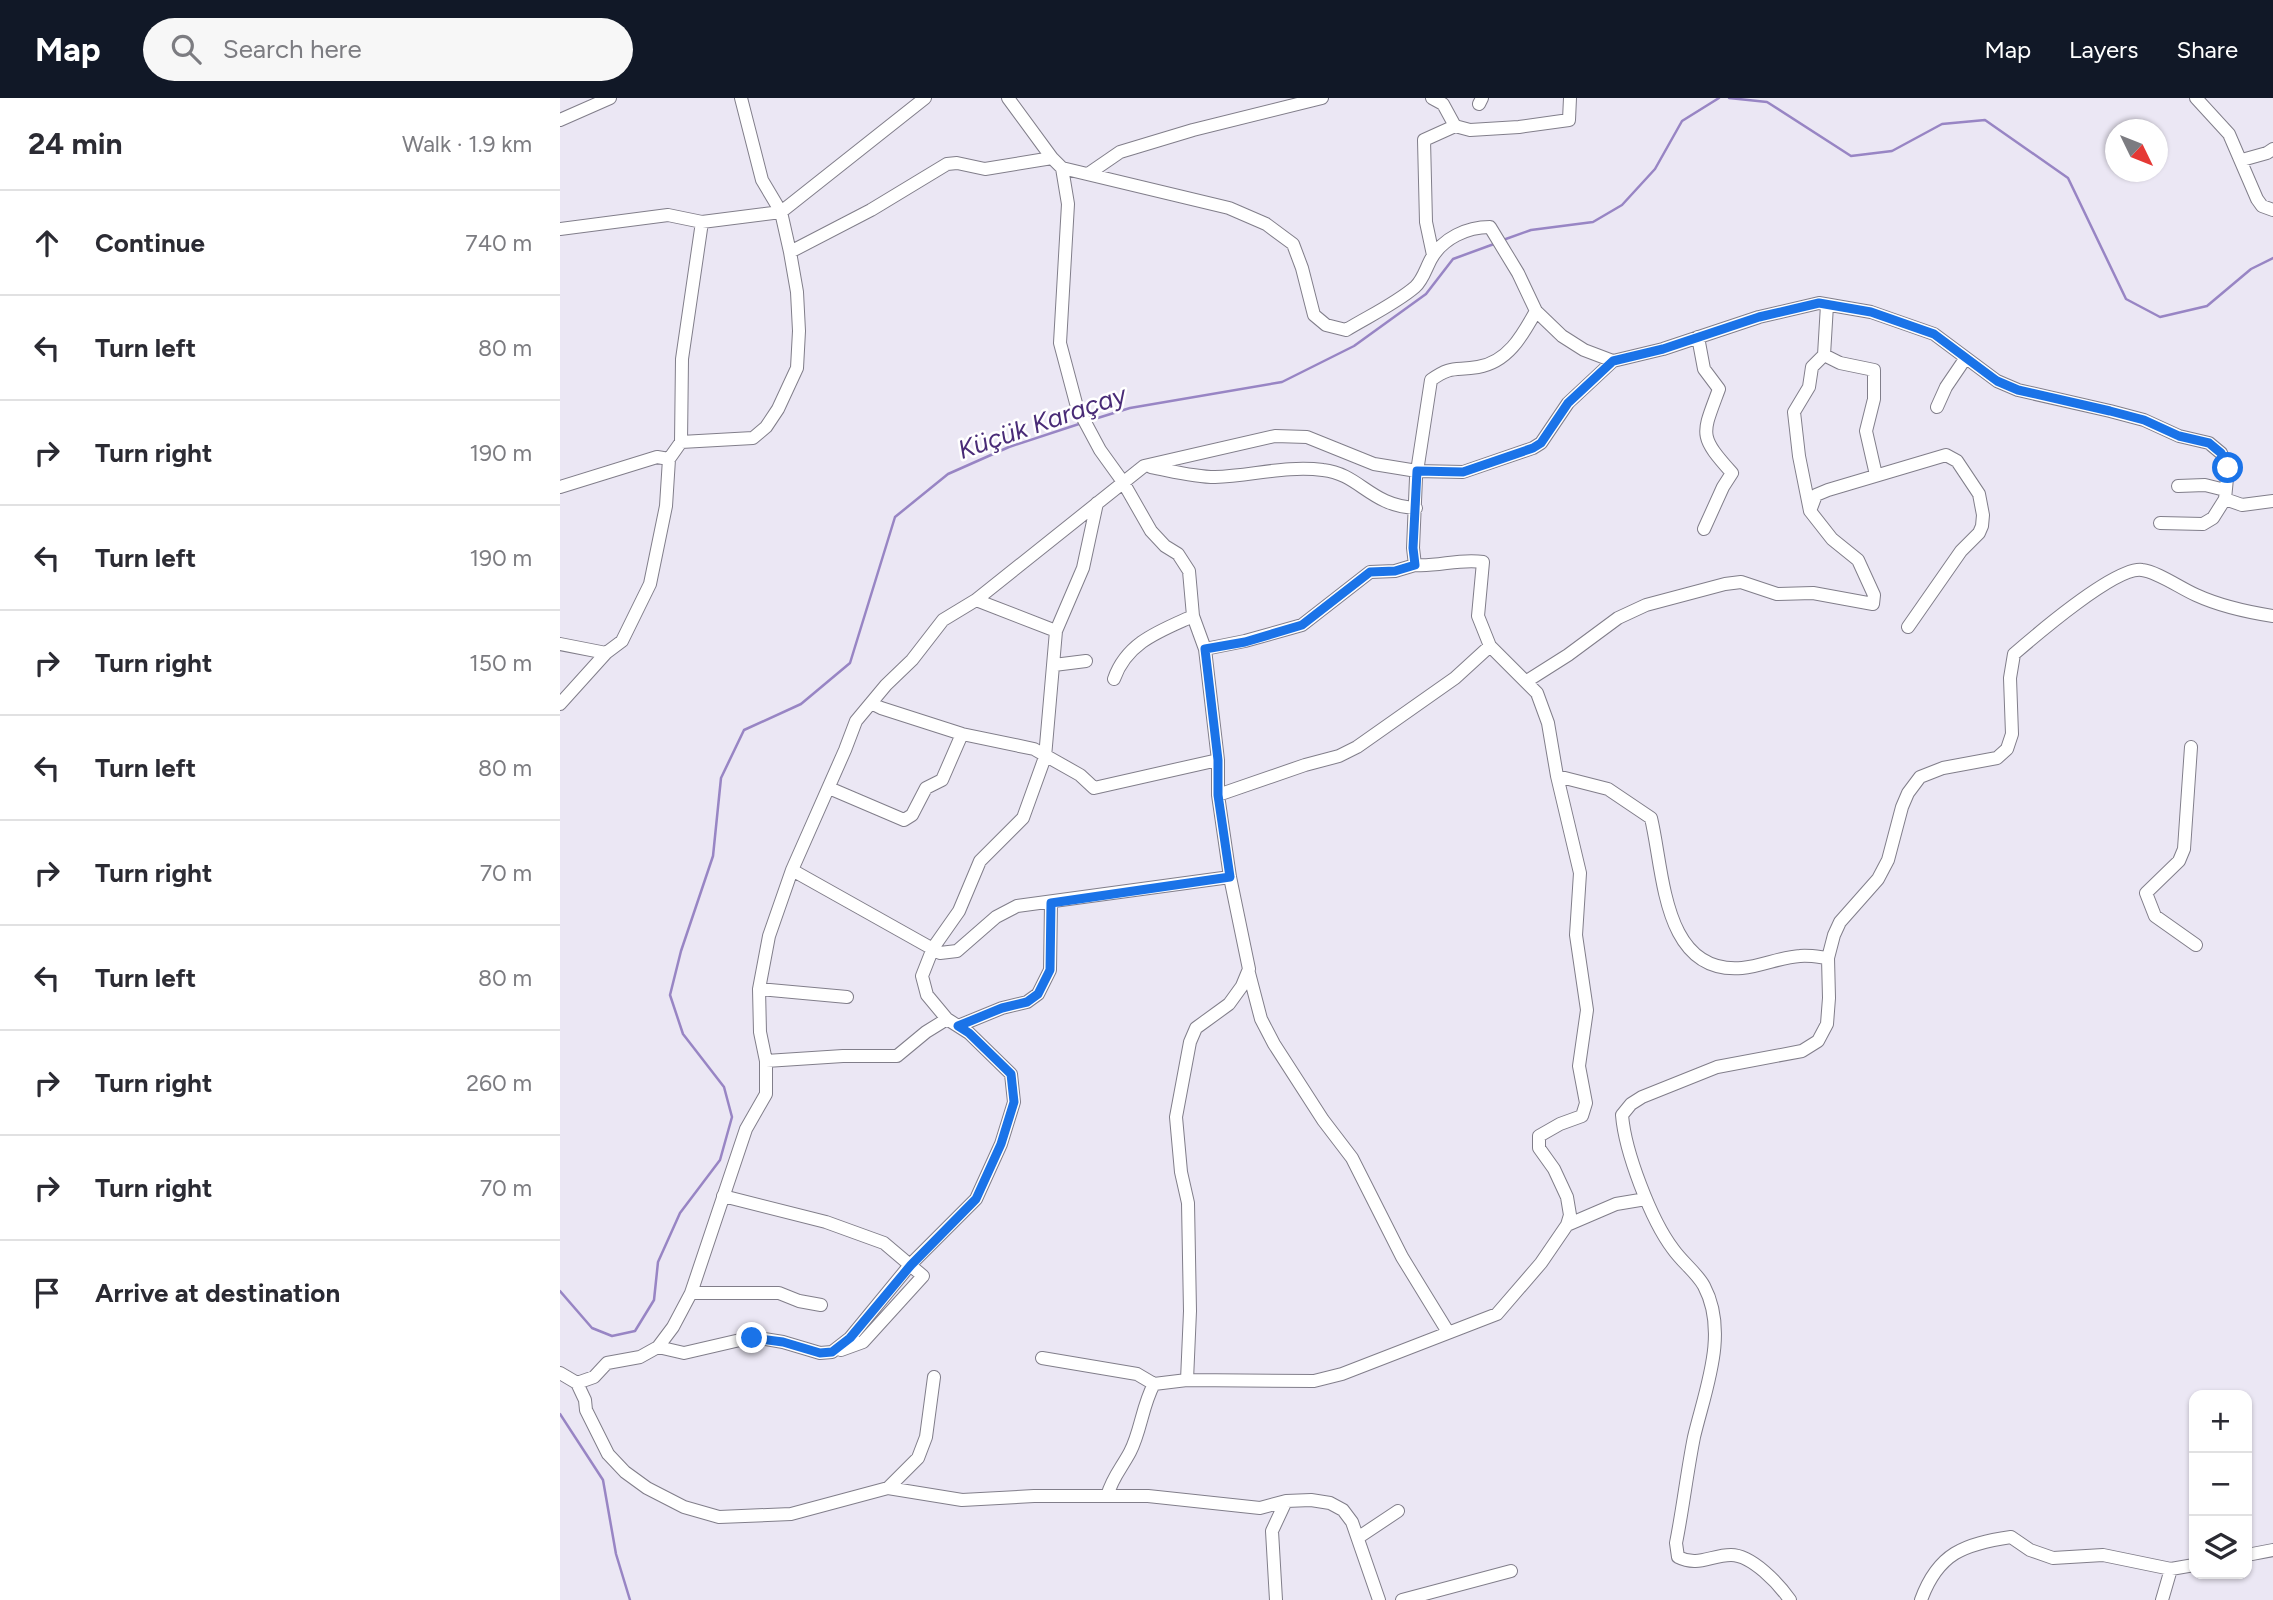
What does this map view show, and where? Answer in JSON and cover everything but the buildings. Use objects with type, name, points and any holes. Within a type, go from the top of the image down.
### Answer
[{"type":"street","points":[[560,120],[610,98]]},
{"type":"street","points":[[681,442],[753,438],[766,427],[778,409],[797,368],[797,292],[790,252],[780,212],[762,180],[741,98]]},
{"type":"street","points":[[560,229],[668,215],[702,222],[780,212],[925,98]]},
{"type":"street","points":[[1008,98],[1062,168],[1229,208],[1266,224],[1293,244],[1314,315],[1326,325],[1346,330],[1394,302],[1418,285],[1433,255],[1454,236],[1466,229],[1490,227],[1536,311],[1562,336],[1584,350],[1613,361]]},
{"type":"street","points":[[1088,174],[1120,152],[1193,130],[1322,98]]},
{"type":"street","points":[[1432,98],[1443,104],[1455,126]]},
{"type":"street","points":[[1433,255],[1426,222],[1424,140],[1455,126],[1470,130],[1569,120],[1570,98]]},
{"type":"street","points":[[2196,98],[2229,134],[2262,206],[2273,210]]},
{"type":"street","points":[[2242,160],[2273,149]]},
{"type":"street","points":[[790,252],[871,210],[947,164],[957,163],[985,169],[1052,158]]},
{"type":"street","points":[[1062,168],[1068,204],[1060,343],[1077,407],[1100,450],[1123,482],[1151,531],[1165,546],[1178,554],[1189,571],[1193,616],[1205,649],[1218,760],[1218,795],[1230,877],[1261,1019],[1273,1044],[1323,1120],[1352,1158],[1402,1257],[1448,1332]]},
{"type":"street","points":[[560,705],[606,653],[622,640],[650,584],[666,506],[668,459],[681,442],[682,359],[702,222]]},
{"type":"street","points":[[577,1383],[594,1377],[607,1363],[640,1357],[658,1347],[673,1327],[691,1293],[746,1129],[766,1094],[766,1061],[760,1032],[759,989],[769,936],[792,870],[856,721],[912,660],[943,620],[976,600],[1144,466],[1275,436],[1307,437],[1374,464],[1417,471],[1463,472],[1541,443],[1568,403],[1613,361],[1663,349],[1759,317],[1819,303],[1871,312],[1934,334],[1997,381],[2018,390],[2144,420],[2179,436],[2209,443],[2221,453],[2228,468],[2225,495],[2213,518],[2203,524],[2160,523]]},
{"type":"street","points":[[1527,681],[1618,618],[1646,604],[1725,584],[1741,582],[1777,594],[1813,593],[1873,604],[1874,595],[1858,560],[1832,539],[1810,511],[1799,456],[1794,412],[1809,387],[1812,367],[1824,355],[1827,305]]},
{"type":"street","points":[[1415,565],[1413,548],[1417,471],[1431,380],[1447,369],[1479,367],[1499,360],[1519,341],[1536,311]]},
{"type":"street","points":[[1698,337],[1704,369],[1719,389],[1706,425],[1706,438],[1732,473],[1704,529]]},
{"type":"street","points":[[1824,355],[1840,363],[1874,370],[1874,399],[1866,431],[1876,475]]},
{"type":"street","points":[[1937,407],[1946,387],[1965,359]]},
{"type":"street","points":[[1810,511],[1816,495],[1946,455],[1957,461],[1979,494],[1983,515],[1979,533],[1961,551],[1908,627]]},
{"type":"street","points":[[560,487],[657,457],[668,459]]},
{"type":"street","points":[[1144,466],[1213,477],[1289,469],[1322,469],[1339,473],[1384,502],[1398,507],[1416,508]]},
{"type":"street","points":[[2178,486],[2205,485],[2242,505],[2273,501]]},
{"type":"street","points":[[658,1347],[684,1353],[752,1338],[783,1342],[820,1353],[832,1352],[850,1338],[911,1265],[976,1199],[1001,1144],[1014,1102],[1011,1074],[927,995],[922,976],[933,948],[958,911],[980,861],[1023,818],[1045,758],[1056,631],[1083,568],[1097,503]]},
{"type":"street","points":[[1042,1358],[1137,1374],[1154,1384],[1187,1380],[1314,1381],[1342,1374],[1497,1314],[1541,1263],[1567,1225],[1570,1215],[1566,1196],[1554,1169],[1539,1148],[1539,1136],[1582,1116],[1586,1103],[1579,1066],[1587,1010],[1576,935],[1580,873],[1557,776],[1548,723],[1537,692],[1490,646],[1478,616],[1483,562],[1471,560],[1432,567],[1415,565],[1395,571],[1370,572],[1302,625],[1245,642],[1205,649]]},
{"type":"street","points":[[1790,1600],[1783,1590],[1746,1556],[1730,1555],[1704,1562],[1688,1562],[1678,1557],[1676,1543],[1716,1336],[1704,1285],[1672,1248],[1646,1199],[1623,1129],[1622,1115],[1630,1104],[1642,1097],[1717,1067],[1801,1051],[1818,1041],[1827,1024],[1828,958],[1840,922],[1878,879],[1888,860],[1908,793],[1920,777],[1943,768],[1997,758],[2007,749],[2012,734],[2010,678],[2014,654],[2052,623],[2114,578],[2125,572],[2142,570],[2198,596],[2243,611],[2273,616]]},
{"type":"street","points":[[976,600],[1056,631]]},
{"type":"street","points":[[1114,679],[1118,669],[1137,644],[1193,616]]},
{"type":"street","points":[[560,644],[606,653]]},
{"type":"street","points":[[1218,795],[1339,756],[1357,747],[1455,678],[1490,646]]},
{"type":"street","points":[[1054,665],[1086,661]]},
{"type":"street","points":[[871,702],[881,708],[962,734],[1034,749],[1045,758],[1080,775],[1094,788],[1218,760]]},
{"type":"street","points":[[829,788],[904,820],[912,815],[926,789],[942,780],[962,734]]},
{"type":"street","points":[[2191,747],[2184,849],[2179,861],[2146,893],[2154,916],[2196,944]]},
{"type":"street","points":[[1557,776],[1608,789],[1651,818],[1664,898],[1686,943],[1702,960],[1715,965],[1741,968],[1801,956],[1828,958]]},
{"type":"street","points":[[792,870],[940,953],[957,951],[996,917],[1017,906],[1230,877]]},
{"type":"street","points":[[766,1061],[897,1056],[926,1032],[1027,1002],[1038,994],[1050,970],[1051,903]]},
{"type":"street","points":[[1187,1380],[1190,1286],[1188,1203],[1181,1172],[1176,1117],[1190,1042],[1196,1028],[1229,1004],[1249,973]]},
{"type":"street","points":[[759,989],[847,997]]},
{"type":"street","points":[[723,1196],[850,1229],[884,1242],[911,1265]]},
{"type":"street","points":[[1567,1225],[1616,1204],[1646,1199]]},
{"type":"street","points":[[691,1293],[779,1293],[799,1301],[821,1305]]},
{"type":"street","points":[[560,1373],[577,1383],[585,1400],[586,1410],[608,1454],[625,1472],[647,1488],[684,1507],[719,1517],[791,1514],[888,1488],[962,1500],[1034,1496],[1148,1496],[1259,1508],[1286,1501],[1311,1500],[1343,1510],[1359,1537],[1379,1600]]},
{"type":"street","points":[[888,1488],[918,1458],[926,1437],[934,1377]]},
{"type":"street","points":[[1107,1496],[1112,1478],[1131,1451],[1146,1398],[1154,1384]]},
{"type":"street","points":[[1276,1600],[1272,1531],[1286,1501]]},
{"type":"street","points":[[1359,1537],[1398,1511]]},
{"type":"street","points":[[1921,1600],[1929,1579],[1953,1554],[1974,1543],[2011,1537],[2030,1550],[2053,1558],[2103,1555],[2171,1569],[2189,1566]]},
{"type":"street","points":[[2252,1554],[2273,1550]]},
{"type":"street","points":[[2162,1600],[2171,1569]]},
{"type":"street","points":[[1402,1600],[1511,1571]]},
{"type":"waterway","name":"Küçük Karaçay","points":[[1503,240],[1531,230],[1593,222],[1622,205],[1655,169],[1682,121],[1719,98]]},
{"type":"waterway","name":"Küçük Karaçay","points":[[1729,98],[1767,102],[1851,156],[1892,151],[1942,124],[1985,120],[2068,178],[2126,299],[2160,317],[2207,306],[2251,269],[2273,258]]},
{"type":"waterway","name":"Küçük Karaçay","points":[[1088,421],[1130,408],[1282,382],[1354,346],[1426,294],[1453,259],[1494,244]]},
{"type":"waterway","name":"Küçük Karaçay","points":[[560,1291],[592,1328],[612,1336],[635,1331],[654,1300],[658,1262],[680,1213],[720,1160],[732,1117],[724,1087],[683,1034],[670,995],[681,951],[713,856],[721,778],[744,730],[801,704],[850,663],[895,517],[948,474],[1009,447],[1082,423]]},
{"type":"waterway","points":[[560,1414],[603,1480],[616,1554],[630,1600]]},
{"type":"route","points":[[752,1338],[783,1342],[820,1353],[832,1352],[850,1338],[911,1265],[976,1199],[1001,1144],[1014,1102],[1011,1074],[969,1033],[958,1026],[1002,1008],[1027,1002],[1038,994],[1050,970],[1051,903],[1230,877],[1218,795],[1218,760],[1205,649],[1245,642],[1302,625],[1370,572],[1395,571],[1415,565],[1413,548],[1417,471],[1463,472],[1533,448],[1541,443],[1568,403],[1613,361],[1663,349],[1759,317],[1819,303],[1871,312],[1934,334],[1997,381],[2018,390],[2144,420],[2179,436],[2209,443],[2221,453],[2228,468]]}]
